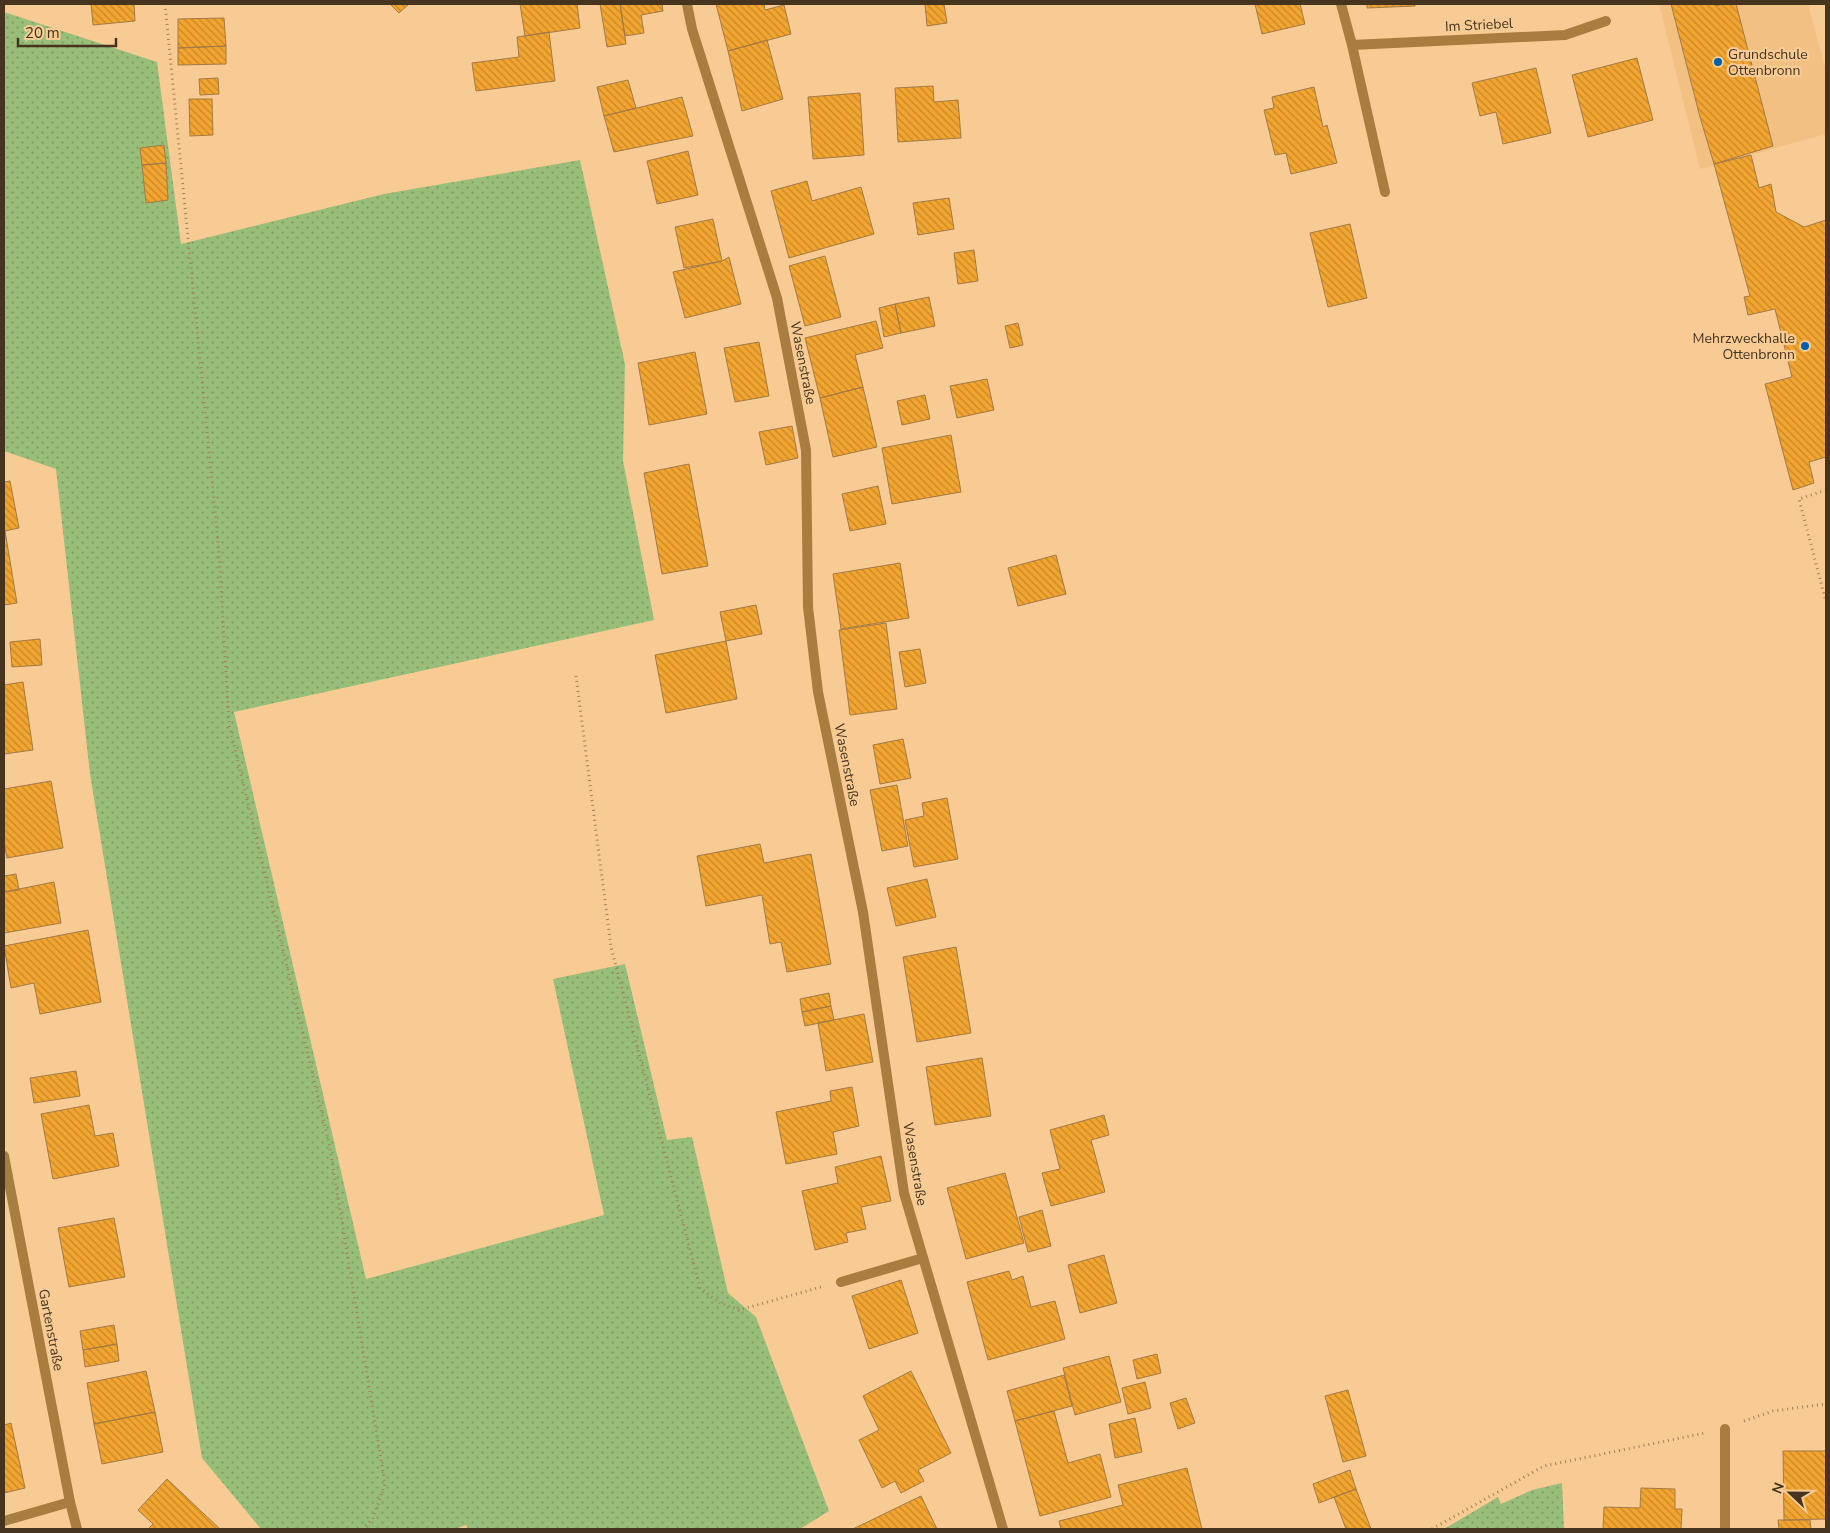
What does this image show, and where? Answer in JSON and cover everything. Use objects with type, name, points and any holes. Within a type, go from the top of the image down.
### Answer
[{"type":"street","name":"Wasenstraße","points":[[687,4],[692,29],[777,298],[806,450],[808,607],[818,692],[864,912],[904,1194],[1003,1529]]},
{"type":"street","points":[[1341,4],[1385,192]]},
{"type":"street","name":"Im Striebel","points":[[1352,45],[1565,35],[1606,21]]},
{"type":"street","name":"Gartenstraße","points":[[4,1161],[70,1502],[77,1529]]},
{"type":"street","points":[[841,1282],[923,1258]]},
{"type":"street","points":[[1725,1429],[1725,1529]]},
{"type":"street","points":[[4,1521],[70,1502]]},
{"type":"path","points":[[165,4],[218,543],[229,724],[329,1143],[386,1484],[373,1518],[363,1529]]},
{"type":"path","points":[[1826,490],[1799,499],[1826,602]]},
{"type":"path","points":[[576,676],[611,947],[700,1288],[718,1302],[739,1310],[841,1282]]},
{"type":"path","points":[[1432,1529],[1544,1466],[1725,1429],[1773,1411],[1826,1404]]},
{"type":"shaded area","points":[[1659,4],[1808,4],[1826,71],[1826,134],[1700,169]]},
{"type":"green space","points":[[4,12],[157,62],[181,244],[384,194],[580,160],[625,364],[623,461],[654,620],[234,712],[366,1279],[604,1215],[553,979],[625,964],[667,1140],[692,1137],[728,1293],[756,1317],[829,1511],[800,1529],[468,1529],[466,1525],[455,1529],[261,1529],[202,1458],[90,774],[56,469],[4,451]]},
{"type":"green space","points":[[1562,1483],[1564,1529],[1444,1529],[1498,1497],[1501,1504],[1532,1490]]},
{"type":"building","points":[[91,4],[134,4],[135,21],[93,25]]},
{"type":"building","points":[[390,4],[409,4],[399,13]]},
{"type":"building","points":[[520,4],[577,4],[580,28],[525,36]]},
{"type":"building","points":[[600,4],[620,4],[626,44],[607,47]]},
{"type":"building","points":[[620,4],[662,4],[663,11],[641,15],[644,33],[625,36]]},
{"type":"building","points":[[716,4],[764,4],[765,10],[784,5],[791,34],[728,51]]},
{"type":"building","points":[[925,4],[944,4],[947,23],[927,26]]},
{"type":"building","points":[[1255,4],[1300,4],[1305,24],[1262,34]]},
{"type":"building","points":[[1367,4],[1415,4],[1415,6],[1367,8]]},
{"type":"building","name":"Grundschule Ottenbronn","points":[[1671,4],[1715,4],[1716,6],[1736,4],[1773,146],[1714,164]]},
{"type":"building","points":[[224,18],[226,46],[178,48],[178,19]]},
{"type":"building","points":[[549,32],[555,81],[476,91],[472,63],[519,57],[517,37]]},
{"type":"building","points":[[767,40],[783,99],[742,111],[728,51]]},
{"type":"building","points":[[226,46],[226,64],[178,65],[178,48]]},
{"type":"building","points":[[1637,58],[1653,120],[1588,137],[1572,75]]},
{"type":"building","points":[[1536,68],[1551,133],[1503,144],[1496,112],[1480,116],[1472,83]]},
{"type":"building","points":[[218,78],[219,94],[200,95],[199,79]]},
{"type":"building","points":[[628,80],[636,108],[604,116],[597,87]]},
{"type":"building","points":[[933,86],[934,102],[958,100],[961,138],[898,142],[895,88]]},
{"type":"building","points":[[1314,87],[1323,127],[1327,125],[1337,163],[1291,174],[1286,153],[1275,155],[1264,110],[1274,108],[1272,97]]},
{"type":"building","points":[[860,93],[864,155],[813,159],[808,97]]},
{"type":"building","points":[[682,97],[693,136],[614,152],[604,116]]},
{"type":"building","points":[[189,99],[212,99],[213,135],[190,136]]},
{"type":"building","points":[[164,145],[166,163],[142,165],[140,148]]},
{"type":"building","points":[[688,151],[698,195],[657,204],[647,161]]},
{"type":"building","name":"Mehrzweckhalle Ottenbronn","points":[[1751,155],[1759,188],[1771,184],[1776,212],[1804,227],[1826,220],[1826,457],[1809,462],[1814,483],[1793,490],[1765,384],[1792,377],[1775,309],[1748,315],[1744,297],[1750,296],[1714,164]]},
{"type":"building","points":[[166,163],[168,200],[146,203],[142,165]]},
{"type":"building","points":[[807,181],[812,201],[861,187],[874,234],[789,258],[771,191]]},
{"type":"building","points":[[949,198],[954,229],[918,235],[913,203]]},
{"type":"building","points":[[713,219],[722,261],[684,268],[675,227]]},
{"type":"building","points":[[1350,224],[1367,298],[1328,307],[1310,233]]},
{"type":"building","points":[[974,250],[978,281],[958,284],[954,253]]},
{"type":"building","points":[[825,256],[841,317],[805,326],[789,266]]},
{"type":"building","points":[[729,257],[741,304],[685,318],[673,272],[722,261]]},
{"type":"building","points":[[929,297],[935,326],[901,333],[895,304]]},
{"type":"building","points":[[895,304],[901,333],[884,337],[879,308]]},
{"type":"building","points":[[876,321],[883,348],[855,355],[863,387],[820,398],[805,338]]},
{"type":"building","points":[[1018,323],[1023,345],[1010,348],[1005,326]]},
{"type":"building","points":[[759,342],[769,396],[735,402],[724,348]]},
{"type":"building","points":[[695,352],[707,414],[649,425],[638,363]]},
{"type":"building","points":[[987,379],[994,410],[957,418],[950,386]]},
{"type":"building","points":[[863,387],[877,447],[833,457],[820,398]]},
{"type":"building","points":[[925,395],[930,419],[902,425],[897,401]]},
{"type":"building","points":[[792,426],[798,458],[766,465],[759,432]]},
{"type":"building","points":[[951,435],[961,492],[892,504],[882,448]]},
{"type":"building","points":[[689,464],[708,566],[662,574],[644,473]]},
{"type":"building","points":[[10,481],[19,528],[5,531],[17,603],[4,605],[4,482]]},
{"type":"building","points":[[878,486],[886,524],[850,531],[842,494]]},
{"type":"building","points":[[1056,555],[1066,594],[1018,606],[1008,568]]},
{"type":"building","points":[[900,563],[909,618],[841,629],[833,574]]},
{"type":"building","points":[[756,605],[762,634],[726,641],[720,612]]},
{"type":"building","points":[[886,623],[897,709],[850,715],[839,630]]},
{"type":"building","points":[[40,639],[42,665],[12,667],[10,642]]},
{"type":"building","points":[[726,641],[737,699],[666,713],[655,655]]},
{"type":"building","points":[[920,649],[926,683],[905,687],[899,652]]},
{"type":"building","points":[[23,682],[33,750],[4,754],[4,685]]},
{"type":"building","points":[[903,739],[911,778],[880,784],[873,745]]},
{"type":"building","points":[[51,781],[63,848],[7,858],[4,842],[4,789]]},
{"type":"building","points":[[897,785],[908,846],[882,851],[870,790]]},
{"type":"building","points":[[947,798],[958,859],[914,867],[905,820],[924,816],[922,803]]},
{"type":"building","points":[[760,844],[764,863],[811,854],[831,964],[787,972],[781,942],[770,944],[762,895],[706,906],[697,856]]},
{"type":"building","points":[[16,874],[19,890],[4,892],[4,876]]},
{"type":"building","points":[[927,879],[936,917],[896,926],[887,888]]},
{"type":"building","points":[[54,882],[61,923],[4,933],[4,892]]},
{"type":"building","points":[[88,930],[101,1002],[40,1014],[34,983],[11,988],[4,946]]},
{"type":"building","points":[[956,947],[971,1033],[917,1042],[903,957]]},
{"type":"building","points":[[829,993],[831,1006],[802,1012],[800,999]]},
{"type":"building","points":[[831,1006],[834,1020],[805,1026],[802,1012]]},
{"type":"building","points":[[864,1014],[873,1062],[826,1071],[818,1023]]},
{"type":"building","points":[[982,1058],[991,1116],[935,1125],[926,1067]]},
{"type":"building","points":[[76,1071],[80,1096],[34,1103],[30,1078]]},
{"type":"building","points":[[852,1087],[859,1126],[833,1132],[837,1154],[786,1164],[776,1112],[831,1101],[830,1091]]},
{"type":"building","points":[[89,1105],[95,1136],[113,1133],[119,1166],[53,1179],[41,1114]]},
{"type":"building","points":[[1104,1115],[1109,1135],[1091,1140],[1105,1192],[1051,1206],[1042,1173],[1060,1169],[1050,1130]]},
{"type":"building","points":[[881,1156],[891,1201],[861,1207],[866,1229],[846,1233],[848,1242],[815,1250],[802,1191],[838,1183],[835,1167]]},
{"type":"building","points":[[1005,1173],[1024,1243],[966,1259],[947,1188]]},
{"type":"building","points":[[1042,1210],[1051,1246],[1028,1252],[1019,1217]]},
{"type":"building","points":[[114,1218],[125,1277],[69,1287],[58,1228]]},
{"type":"building","points":[[1104,1255],[1117,1303],[1080,1313],[1068,1265]]},
{"type":"building","points":[[1009,1271],[1012,1280],[1023,1276],[1031,1307],[1055,1301],[1065,1339],[988,1360],[967,1282]]},
{"type":"building","points":[[901,1280],[918,1333],[869,1349],[852,1296]]},
{"type":"building","points":[[114,1325],[117,1344],[83,1350],[80,1331]]},
{"type":"building","points":[[117,1344],[119,1361],[85,1367],[83,1350]]},
{"type":"building","points":[[1157,1354],[1161,1373],[1137,1379],[1133,1360]]},
{"type":"building","points":[[1109,1356],[1121,1402],[1075,1415],[1063,1368]]},
{"type":"building","points":[[146,1371],[155,1412],[94,1424],[87,1383]]},
{"type":"building","points":[[911,1371],[951,1453],[918,1470],[924,1481],[901,1493],[895,1481],[882,1488],[859,1440],[879,1430],[863,1396]]},
{"type":"building","points":[[1064,1375],[1072,1406],[1015,1421],[1007,1391]]},
{"type":"building","points":[[1145,1382],[1151,1408],[1128,1414],[1122,1388]]},
{"type":"building","points":[[1348,1390],[1366,1456],[1343,1462],[1325,1396]]},
{"type":"building","points":[[1186,1398],[1195,1423],[1178,1429],[1170,1403]]},
{"type":"building","points":[[1054,1411],[1068,1463],[1100,1454],[1111,1497],[1040,1516],[1015,1421]]},
{"type":"building","points":[[155,1412],[163,1452],[102,1464],[94,1424]]},
{"type":"building","points":[[1135,1418],[1142,1452],[1115,1458],[1109,1424]]},
{"type":"building","points":[[11,1423],[25,1488],[4,1493],[4,1425]]},
{"type":"building","points":[[1783,1451],[1826,1451],[1826,1519],[1784,1520]]},
{"type":"building","points":[[1187,1468],[1202,1529],[1061,1529],[1059,1521],[1123,1505],[1118,1485]]},
{"type":"building","points":[[1350,1470],[1356,1489],[1319,1503],[1313,1484]]},
{"type":"building","points":[[167,1479],[220,1529],[148,1529],[153,1524],[138,1510]]},
{"type":"building","points":[[1641,1488],[1675,1489],[1675,1509],[1682,1509],[1681,1529],[1603,1529],[1604,1507],[1640,1508]]},
{"type":"building","points":[[1356,1489],[1371,1529],[1346,1529],[1334,1497]]},
{"type":"building","points":[[921,1496],[937,1529],[853,1529]]},
{"type":"building","points":[[1778,1520],[1810,1520],[1811,1529],[1779,1529]]},
{"type":"place","name":"Grundschule Ottenbronn","points":[[1718,62]]},
{"type":"place","name":"Mehrzweckhalle Ottenbronn","points":[[1805,346]]}]
